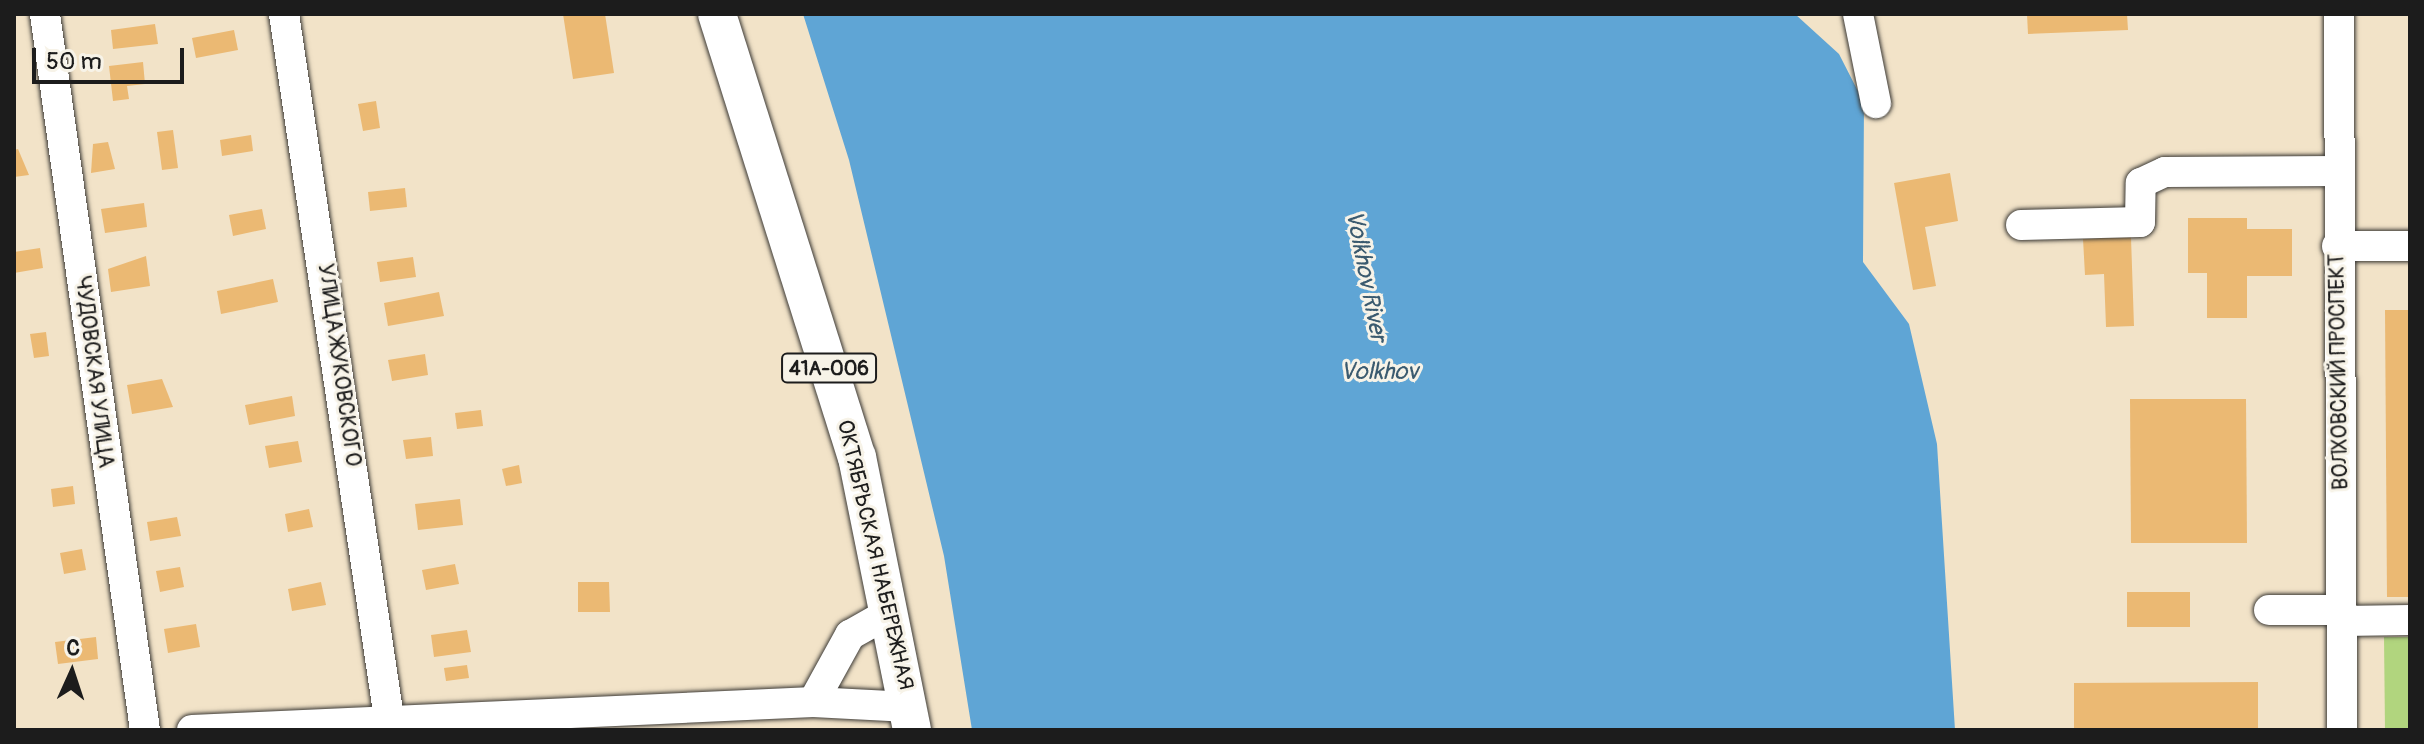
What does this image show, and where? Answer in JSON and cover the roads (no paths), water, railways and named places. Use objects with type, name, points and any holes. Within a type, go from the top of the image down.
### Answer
[{"type":"main road","name":"ОКТЯБРЬСКАЯ НАБЕРЕЖНАЯ","points":[[717,14],[857,457],[910,718]]},
{"type":"street","name":"ЧУДОВСКАЯ УЛИЦА","points":[[45,14],[145,730]]},
{"type":"street","name":"УЛИЦА ЖУКОВСКОГО","points":[[284,14],[389,718]]},
{"type":"street","points":[[1858,14],[1876,103]]},
{"type":"street","name":"ВОЛХОВСКИЙ ПРОСПЕКТ","points":[[2339,14],[2337,246],[2342,730]]},
{"type":"street","points":[[2021,225],[2140,222],[2141,183],[2165,172],[2338,171]]},
{"type":"street","points":[[2337,246],[2410,246]]},
{"type":"street","points":[[2269,610],[2410,620]]},
{"type":"street","points":[[813,702],[850,635],[889,613]]},
{"type":"street","points":[[192,730],[389,718],[813,702],[910,718]]},
{"type":"water","name":"Volkhov","points":[[803,14],[1795,14],[1839,54],[1864,103],[1863,262],[1909,324],[1937,444],[1955,730],[972,730],[944,556],[849,160]]},
{"type":"water label","name":"Volkhov River","points":[[1366,276]]}]
